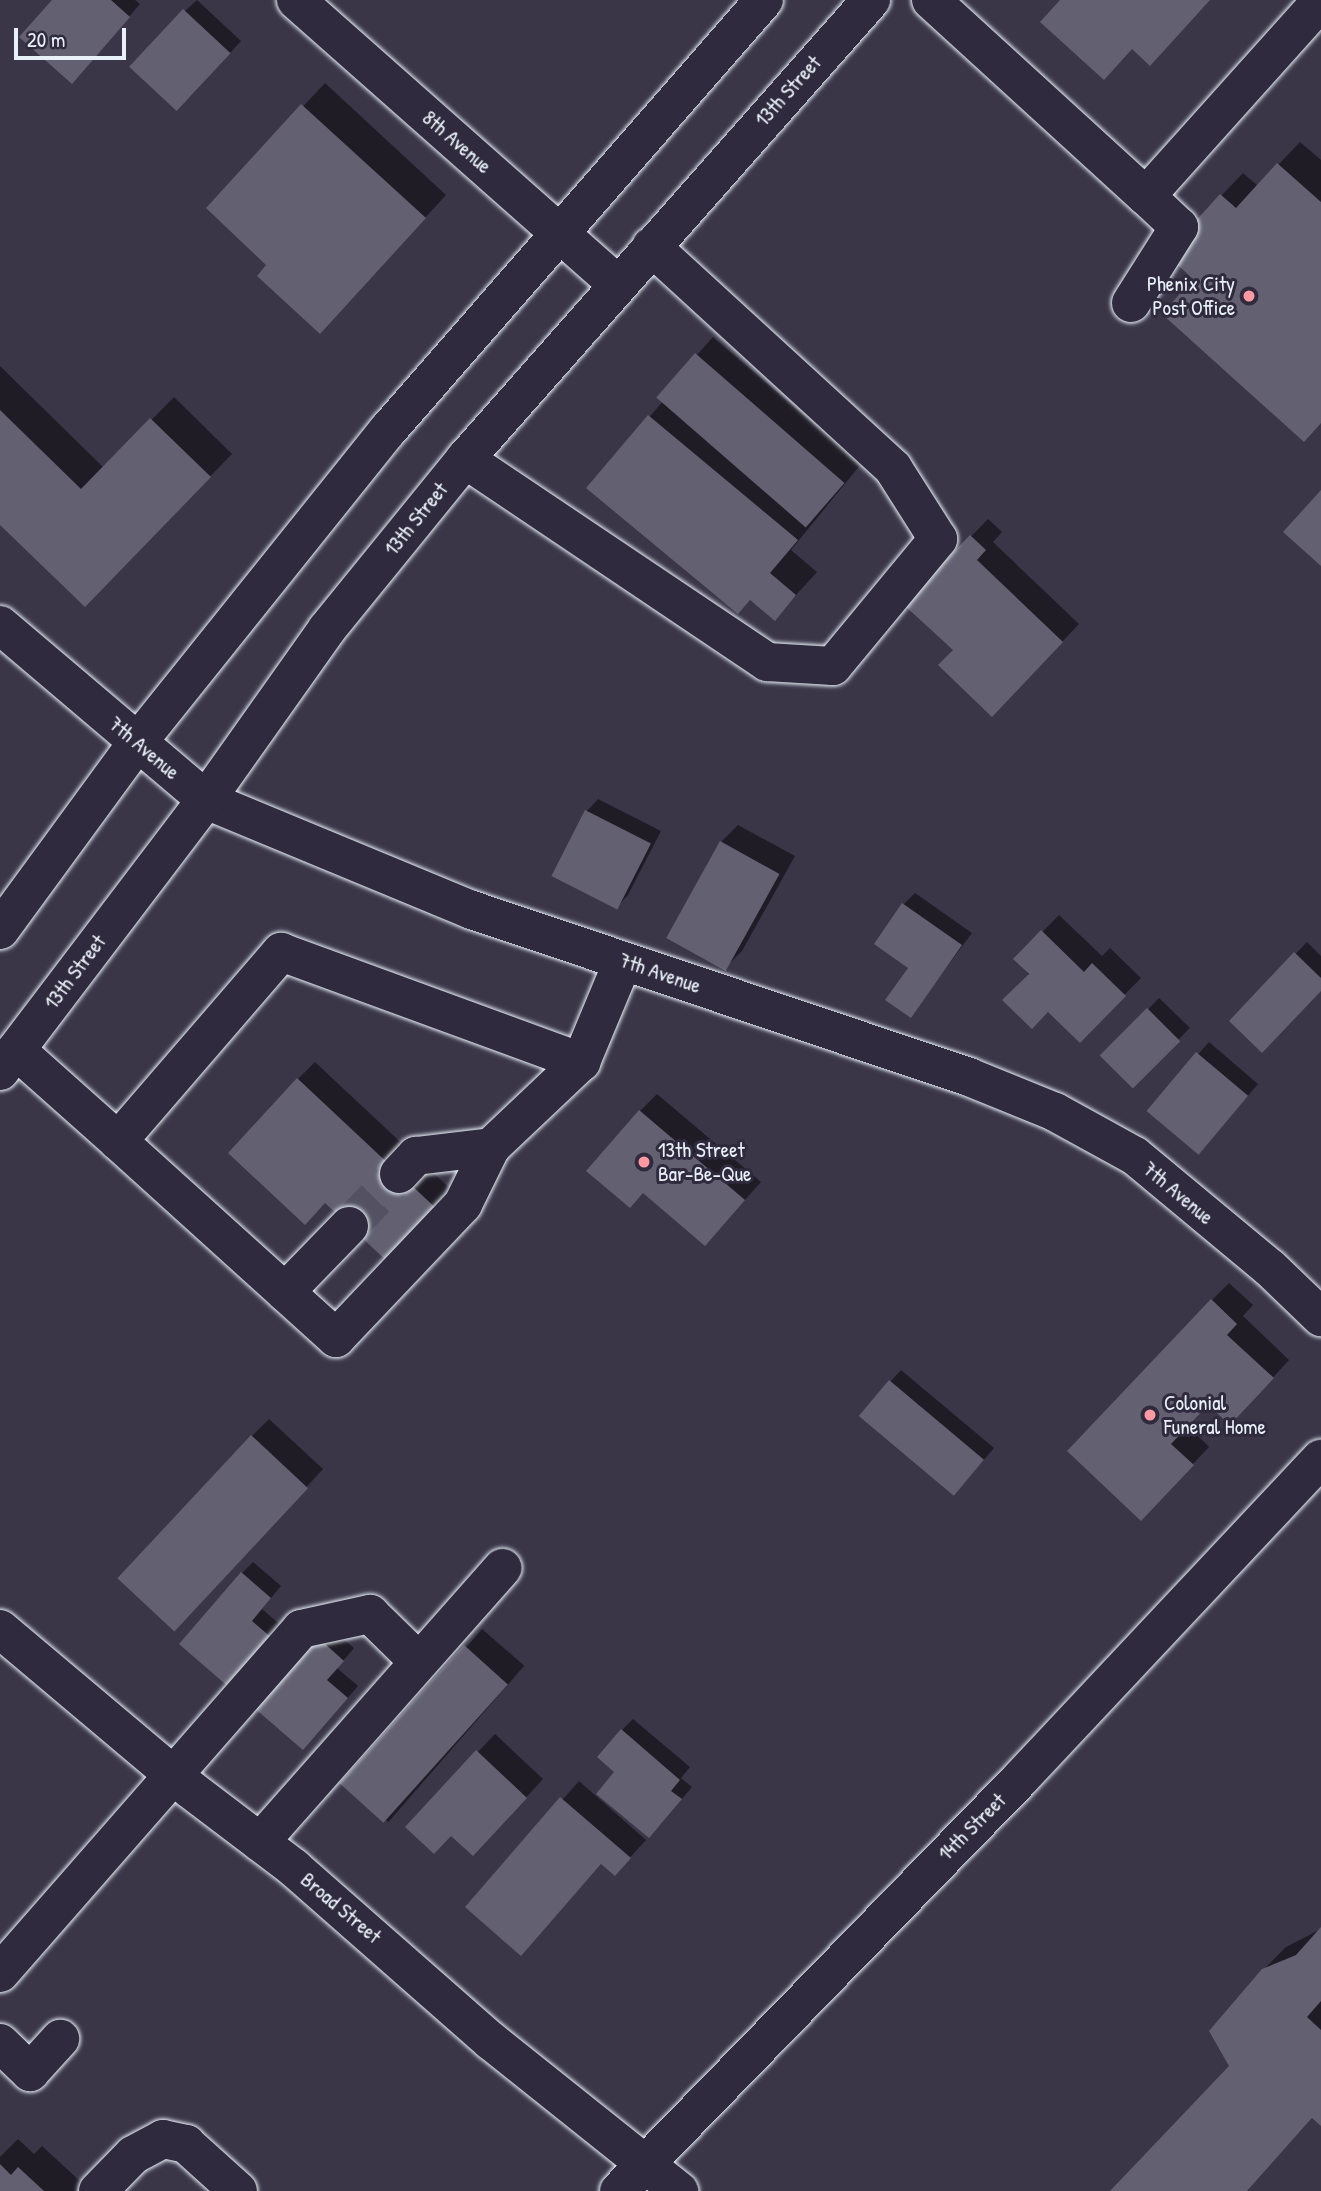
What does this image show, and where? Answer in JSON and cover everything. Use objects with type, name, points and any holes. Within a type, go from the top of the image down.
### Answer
[{"type":"main road","name":"8th Avenue","points":[[296,0],[618,285]]},
{"type":"main road","points":[[0,930],[137,743],[387,430],[557,231],[764,0]]},
{"type":"main road","name":"13th Street","points":[[8,1060],[206,800],[327,629],[465,460],[651,246],[871,0]]},
{"type":"main road","points":[[931,0],[1179,227],[1131,303]]},
{"type":"main road","points":[[1146,196],[1321,1]]},
{"type":"main road","points":[[465,460],[767,662],[833,666],[939,539],[893,468],[651,246]]},
{"type":"main road","name":"7th Avenue","points":[[0,625],[206,800],[472,910],[970,1077],[1055,1112],[1135,1156],[1321,1317]]},
{"type":"main road","points":[[118,1141],[281,952],[581,1062]]},
{"type":"main road","points":[[8,1060],[118,1141],[336,1339],[463,1205],[491,1147],[581,1062],[623,961]]},
{"type":"main road","points":[[399,1174],[416,1156],[491,1147]]},
{"type":"main road","points":[[285,1292],[349,1226]]},
{"type":"main road","name":"14th Street","points":[[619,2191],[647,2165],[1321,1459]]},
{"type":"main road","points":[[260,1842],[417,1660],[502,1568]]},
{"type":"main road","points":[[0,1973],[301,1629],[369,1614],[417,1660]]},
{"type":"main road","name":"Broad Street","points":[[0,1629],[174,1776],[260,1842],[491,2041],[679,2191]]},
{"type":"main road","points":[[0,2043],[30,2072],[60,2039]]},
{"type":"main road","points":[[98,2191],[133,2155],[163,2139],[186,2144],[238,2191]]},
{"type":"building","points":[[52,0],[111,0],[130,17],[72,84],[19,37]]},
{"type":"building","points":[[1060,0],[1210,0],[1150,66],[1132,49],[1104,80],[1040,22]]},
{"type":"building","points":[[183,9],[231,53],[177,111],[129,67]]},
{"type":"building","points":[[301,104],[426,218],[320,334],[257,276],[266,265],[206,208]]},
{"type":"building","name":"Phenix City Post Office","points":[[1277,163],[1321,202],[1321,423],[1304,442],[1162,314],[1193,279],[1166,254],[1220,194],[1236,208]]},
{"type":"building","points":[[695,353],[844,483],[806,527],[656,398]]},
{"type":"building","points":[[0,410],[81,489],[150,418],[211,477],[85,607],[0,525]]},
{"type":"building","points":[[648,415],[798,540],[770,573],[796,595],[775,621],[750,600],[738,614],[586,488]]},
{"type":"building","points":[[1321,490],[1321,566],[1283,532]]},
{"type":"building","points":[[970,535],[986,550],[977,560],[1063,642],[992,717],[938,665],[953,650],[903,604]]},
{"type":"building","points":[[585,810],[651,844],[617,910],[551,876]]},
{"type":"building","points":[[720,841],[779,874],[726,971],[666,938]]},
{"type":"building","points":[[902,903],[962,945],[911,1018],[885,1000],[908,968],[874,944]]},
{"type":"building","points":[[1041,930],[1084,972],[1092,963],[1126,996],[1080,1043],[1048,1012],[1032,1029],[1002,1000],[1029,974],[1013,959]]},
{"type":"building","points":[[1294,952],[1321,978],[1321,991],[1262,1053],[1229,1021]]},
{"type":"building","points":[[1147,1008],[1180,1041],[1133,1089],[1100,1055]]},
{"type":"building","points":[[1196,1052],[1248,1096],[1199,1155],[1147,1111]]},
{"type":"building","points":[[297,1078],[441,1213],[392,1266],[325,1203],[305,1225],[228,1153]]},
{"type":"building","points":[[639,1110],[745,1200],[705,1246],[643,1193],[630,1208],[586,1171]]},
{"type":"building","name":"Colonial Funeral Home","points":[[1211,1299],[1237,1324],[1227,1335],[1274,1378],[1230,1425],[1208,1405],[1171,1444],[1194,1465],[1141,1521],[1067,1451]]},
{"type":"building","points":[[889,1380],[984,1460],[954,1496],[859,1416]]},
{"type":"building","points":[[251,1435],[308,1488],[174,1632],[117,1578]]},
{"type":"building","points":[[241,1572],[271,1598],[252,1621],[273,1639],[231,1689],[179,1644]]},
{"type":"building","points":[[314,1634],[344,1661],[327,1680],[348,1698],[303,1750],[252,1706]]},
{"type":"building","points":[[464,1645],[508,1684],[383,1823],[340,1783]]},
{"type":"building","points":[[621,1729],[680,1780],[671,1791],[682,1799],[649,1838],[596,1794],[614,1772],[597,1757]]},
{"type":"building","points":[[476,1750],[527,1798],[473,1856],[451,1836],[434,1854],[405,1827]]},
{"type":"building","points":[[560,1797],[631,1858],[615,1876],[601,1864],[521,1956],[465,1907]]},
{"type":"building","points":[[1321,1927],[1321,2001],[1307,2017],[1321,2030],[1321,2126],[1312,2118],[1247,2191],[1110,2191],[1229,2066],[1209,2031],[1262,1969],[1296,1955]]},
{"type":"building","points":[[0,2164],[11,2175],[18,2167],[44,2191],[0,2191]]},
{"type":"tunnel","points":[[349,1226],[399,1174]]},
{"type":"place","name":"Phenix City Post Office","points":[[1249,296]]},
{"type":"place","name":"13th Street Bar-Be-Que","points":[[644,1162]]},
{"type":"place","name":"Colonial Funeral Home","points":[[1150,1415]]}]
